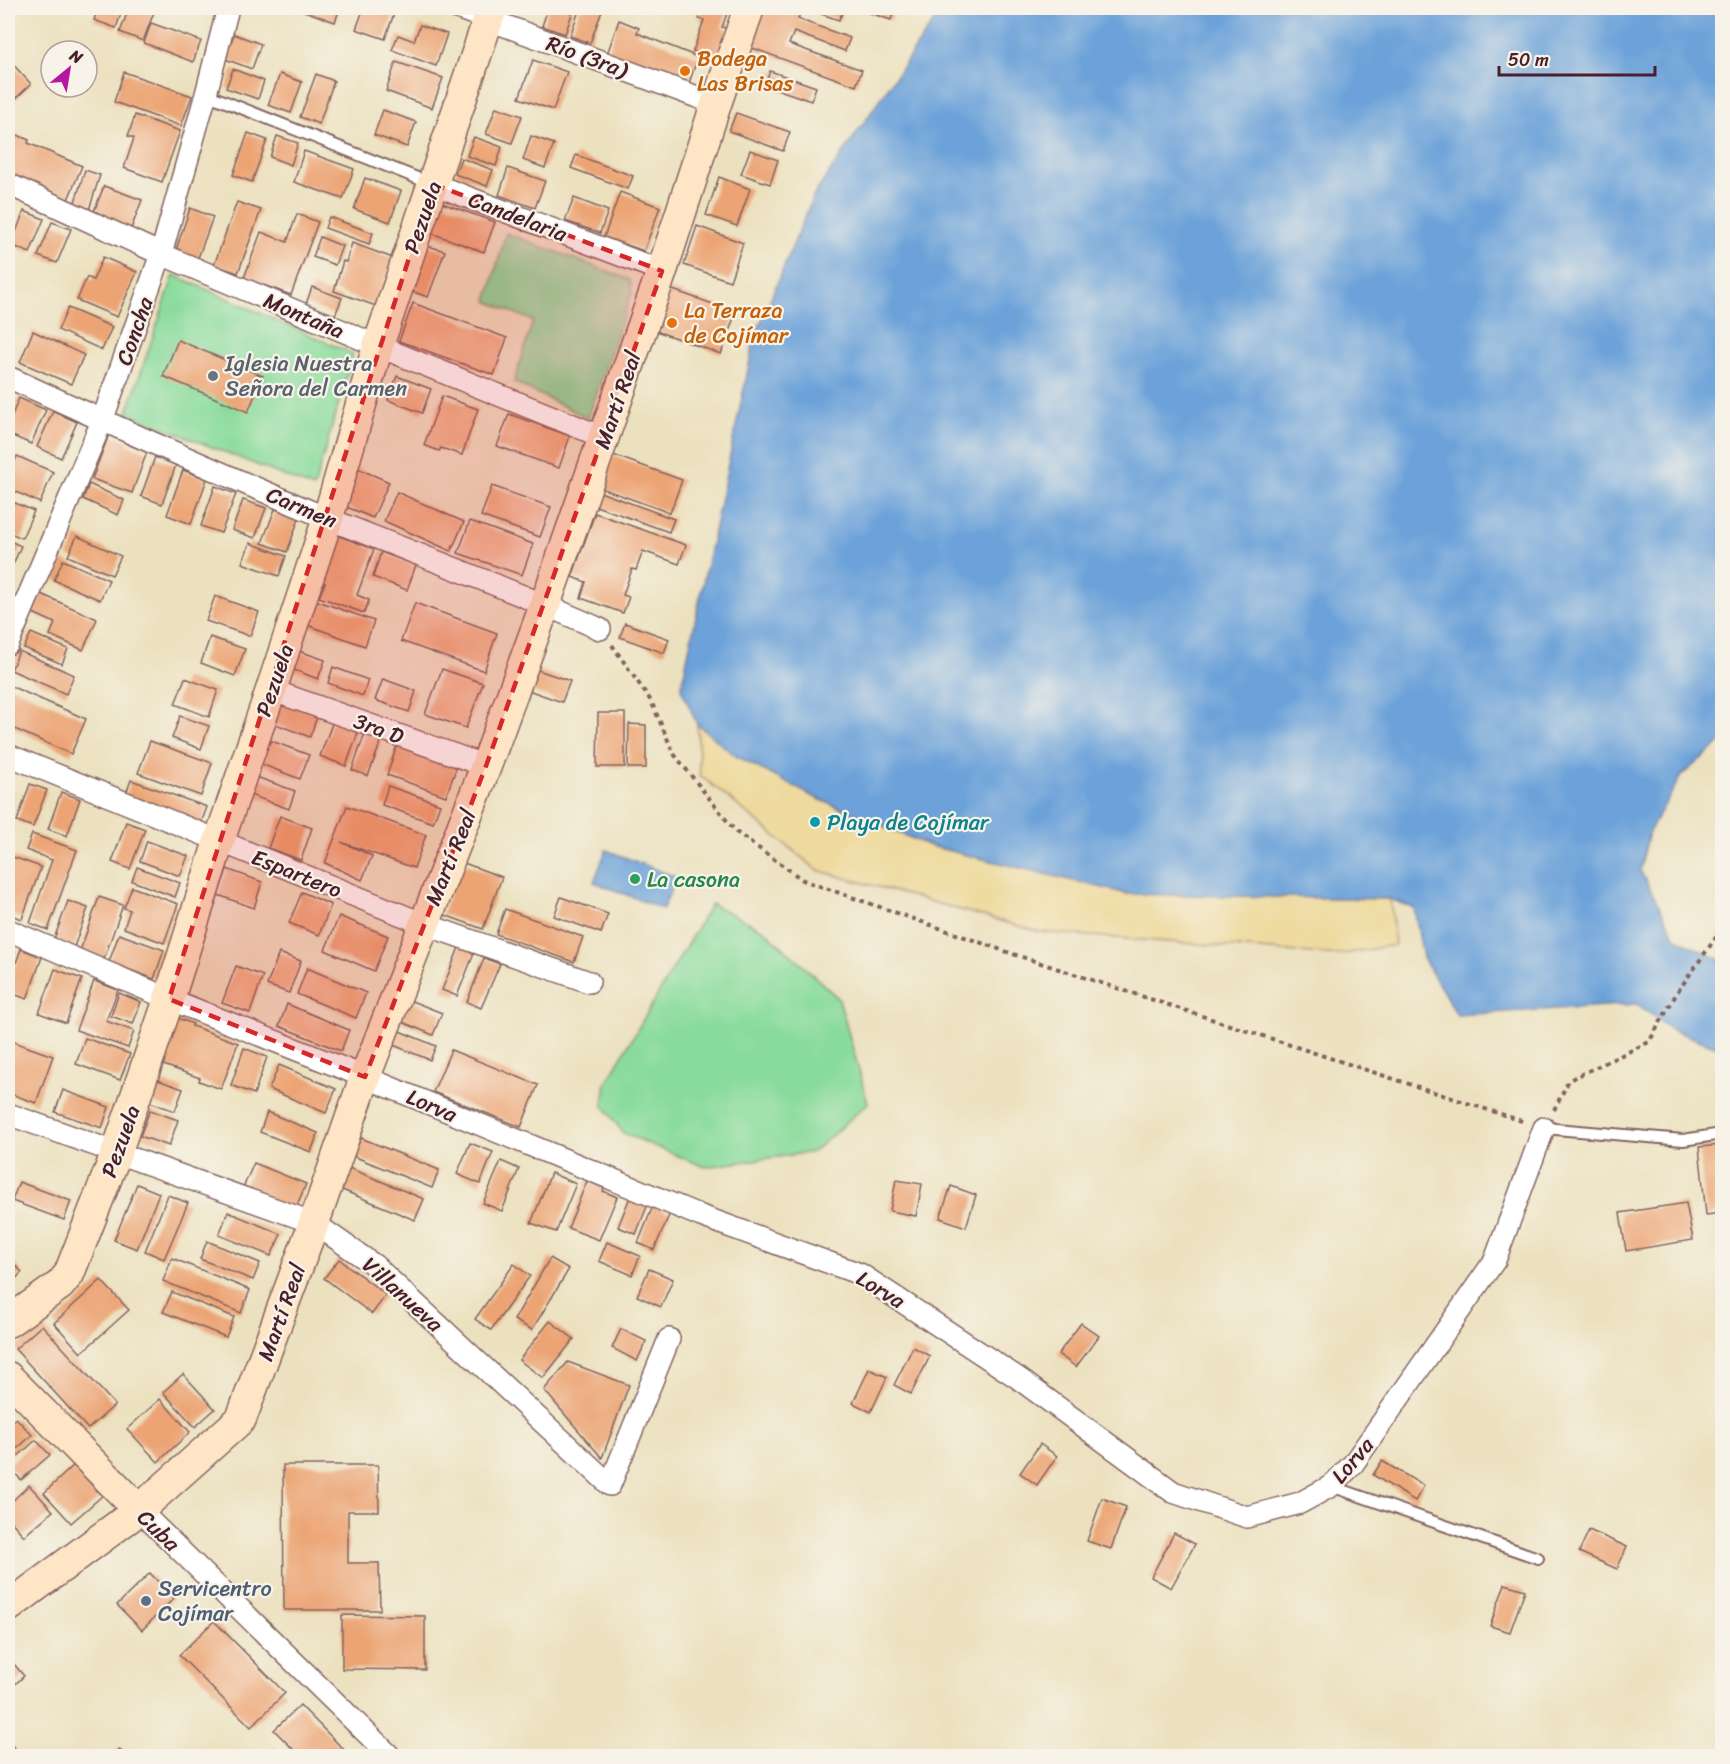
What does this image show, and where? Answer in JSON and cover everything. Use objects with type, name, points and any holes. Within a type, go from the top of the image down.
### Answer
[{"type":"main road","name":"Martí Real","points":[[8,1608],[138,1510],[241,1419],[314,1223],[364,1077],[486,766],[545,605],[662,271],[749,8]]},
{"type":"main road","name":"Pezuela","points":[[8,1322],[60,1285],[69,1274],[116,1154],[271,690],[327,518],[378,346],[490,13]]},
{"type":"main road","name":"Cuba","points":[[8,1377],[138,1510]]},
{"type":"street","name":"Concha","points":[[8,644],[102,421],[161,254],[228,8]]},
{"type":"street","name":"Río (3ra)","points":[[457,8],[490,13],[716,104]]},
{"type":"street","name":"Montaña","points":[[8,184],[161,254],[604,438]]},
{"type":"street","name":"Candelaria","points":[[433,184],[662,271]]},
{"type":"street","name":"Carmen","points":[[8,377],[102,421],[327,518],[600,628]]},
{"type":"street","name":"3ra D","points":[[271,690],[486,766]]},
{"type":"street","name":"Espartero","points":[[8,755],[424,924],[589,982]]},
{"type":"street","name":"Lorva","points":[[8,930],[169,999],[701,1216],[860,1274],[1018,1378],[1173,1492],[1247,1517],[1300,1503],[1331,1486],[1353,1464],[1495,1260],[1544,1128]]},
{"type":"street","name":"Villanueva","points":[[8,1114],[314,1223],[374,1265],[610,1485],[669,1339]]},
{"type":"street","name":"Cuba","points":[[138,1510],[381,1753]]},
{"type":"lane","name":"Candelaria","points":[[206,94],[433,184]]},
{"type":"lane","points":[[1544,1128],[1683,1140],[1722,1134]]},
{"type":"lane","points":[[1331,1486],[1538,1558]]},
{"type":"path","points":[[600,628],[651,701],[674,754],[687,772],[736,832],[803,880],[1013,954],[1544,1128],[1569,1080],[1649,1042],[1678,991],[1722,929]]},
{"type":"highlighted area","points":[[433,184],[662,271],[486,766],[365,1077],[169,999]]},
{"type":"green space","points":[[506,233],[630,280],[632,292],[588,418],[514,382],[533,321],[487,301]]},
{"type":"green space","points":[[174,275],[353,354],[314,488],[127,413]]},
{"type":"green space","points":[[711,904],[764,930],[839,999],[868,1103],[813,1152],[705,1167],[623,1133],[603,1105],[606,1083]]},
{"type":"sand","name":"Playa de Cojímar","points":[[697,724],[736,756],[814,797],[930,846],[1128,894],[1390,899],[1395,945],[1338,955],[1040,932],[817,870],[700,775]]},
{"type":"water","points":[[943,8],[1722,8],[1722,739],[1681,776],[1649,832],[1640,870],[1676,938],[1722,961],[1722,1049],[1670,1029],[1637,1004],[1457,1015],[1423,958],[1414,908],[1390,899],[1128,894],[930,846],[814,797],[736,756],[697,724],[681,688],[755,336],[814,195]]},
{"type":"water","name":"La casona","points":[[606,850],[676,877],[663,909],[594,882]]},
{"type":"building","points":[[98,8],[123,8],[116,28],[94,20]]},
{"type":"building","points":[[129,8],[141,8],[154,12],[143,41],[120,32]]},
{"type":"building","points":[[189,8],[204,8],[202,12]]},
{"type":"building","points":[[296,8],[340,8],[335,22]]},
{"type":"building","points":[[364,8],[396,8],[385,39],[356,29]]},
{"type":"building","points":[[548,8],[574,8],[565,34],[542,26]]},
{"type":"building","points":[[580,8],[603,8],[590,43],[570,36]]},
{"type":"building","points":[[703,8],[729,8],[722,27],[728,29],[717,60],[693,51],[704,20],[699,19]]},
{"type":"building","points":[[761,8],[802,8],[798,19],[850,38],[845,51],[794,32],[789,44],[862,70],[856,86],[747,46]]},
{"type":"building","points":[[804,8],[844,8],[839,20]]},
{"type":"building","points":[[862,8],[895,8],[891,20],[861,10]]},
{"type":"building","points":[[619,20],[639,28],[637,33],[698,57],[688,86],[606,57]]},
{"type":"building","points":[[151,23],[201,41],[193,62],[144,43]]},
{"type":"building","points":[[420,25],[447,34],[436,66],[392,50],[398,35],[414,41]]},
{"type":"building","points":[[234,34],[261,44],[252,69],[225,59]]},
{"type":"building","points":[[8,59],[31,84],[8,106]]},
{"type":"building","points":[[533,60],[567,72],[553,110],[519,98]]},
{"type":"building","points":[[396,62],[443,78],[432,108],[386,91]]},
{"type":"building","points":[[233,69],[264,81],[258,99],[226,88]]},
{"type":"building","points":[[770,71],[816,87],[811,101],[765,85]]},
{"type":"building","points":[[124,72],[192,96],[181,126],[114,102]]},
{"type":"building","points":[[280,74],[302,82],[291,113],[268,105]]},
{"type":"building","points":[[316,74],[334,81],[319,124],[300,117]]},
{"type":"building","points":[[496,107],[522,116],[512,143],[486,134]]},
{"type":"building","points":[[383,110],[416,122],[407,147],[374,135]]},
{"type":"building","points":[[736,113],[790,132],[783,151],[729,131]]},
{"type":"building","points":[[135,115],[180,131],[162,182],[124,168],[134,138],[128,136]]},
{"type":"building","points":[[8,131],[29,140],[28,143],[82,166],[67,202],[8,178]]},
{"type":"building","points":[[248,133],[267,140],[252,182],[233,175]]},
{"type":"building","points":[[277,136],[298,143],[291,165],[270,157]]},
{"type":"building","points":[[531,136],[554,144],[545,168],[523,160]]},
{"type":"building","points":[[474,137],[502,147],[496,166],[467,156]]},
{"type":"building","points":[[750,150],[778,160],[770,184],[741,174]]},
{"type":"building","points":[[304,151],[354,169],[343,199],[294,182]]},
{"type":"building","points":[[576,155],[633,176],[628,189],[571,168]]},
{"type":"building","points":[[461,158],[493,170],[487,186],[455,174]]},
{"type":"building","points":[[508,168],[545,181],[535,208],[499,195]]},
{"type":"building","points":[[85,170],[100,175],[89,210],[74,205]]},
{"type":"building","points":[[719,177],[750,189],[737,226],[706,215]]},
{"type":"building","points":[[365,178],[401,191],[390,222],[354,209]]},
{"type":"building","points":[[104,186],[142,200],[131,229],[93,214]]},
{"type":"building","points":[[620,192],[660,207],[644,251],[604,237]]},
{"type":"building","points":[[574,198],[608,211],[600,233],[565,221]]},
{"type":"building","points":[[237,202],[261,210],[238,273],[214,265]]},
{"type":"building","points":[[442,203],[495,222],[484,252],[431,233]]},
{"type":"building","points":[[190,208],[213,217],[198,258],[176,250]]},
{"type":"building","points":[[24,211],[44,219],[30,253],[11,245]]},
{"type":"building","points":[[297,214],[318,222],[291,295],[244,278],[261,232],[287,242]]},
{"type":"building","points":[[329,217],[373,233],[369,244],[325,228]]},
{"type":"building","points":[[52,222],[71,229],[57,263],[38,256]]},
{"type":"building","points":[[697,226],[743,243],[730,281],[684,265]]},
{"type":"building","points":[[320,237],[342,246],[335,265],[313,257]]},
{"type":"building","points":[[352,243],[393,258],[376,306],[334,291],[343,261],[346,262]]},
{"type":"building","points":[[428,246],[445,251],[428,297],[411,291]]},
{"type":"building","points":[[103,257],[137,272],[117,317],[77,300],[87,277],[93,280]]},
{"type":"building","points":[[312,287],[342,298],[335,315],[306,304]]},
{"type":"building","points":[[670,289],[736,312],[721,354],[656,331]]},
{"type":"building","points":[[413,303],[507,338],[494,375],[399,341]]},
{"type":"building","points":[[68,308],[112,327],[102,350],[58,330]]},
{"type":"building","points":[[33,331],[84,355],[71,384],[20,362]]},
{"type":"building","name":"Iglesia Nuestra Señora del Carmen","points":[[178,340],[263,376],[248,412],[163,376]]},
{"type":"building","points":[[397,376],[431,389],[422,413],[388,400]]},
{"type":"building","points":[[442,396],[478,409],[462,455],[441,448],[439,451],[424,445]]},
{"type":"building","points":[[19,398],[46,410],[31,444],[8,434],[8,425]]},
{"type":"building","points":[[53,411],[77,422],[61,458],[37,447]]},
{"type":"building","points":[[509,414],[570,436],[559,468],[497,446]]},
{"type":"building","points":[[109,434],[128,441],[127,444],[147,452],[132,493],[92,479]]},
{"type":"building","points":[[613,455],[682,480],[670,513],[601,488]]},
{"type":"building","points":[[17,456],[53,472],[40,503],[8,488],[8,479]]},
{"type":"building","points":[[155,457],[176,465],[162,504],[141,496]]},
{"type":"building","points":[[357,468],[389,482],[373,518],[342,505]]},
{"type":"building","points":[[183,470],[207,479],[191,524],[167,515]]},
{"type":"building","points":[[89,484],[124,500],[118,515],[83,499]]},
{"type":"building","points":[[215,486],[236,494],[221,533],[201,526]]},
{"type":"building","points":[[492,486],[551,507],[540,537],[481,516]]},
{"type":"building","points":[[397,492],[464,522],[451,551],[384,521]]},
{"type":"building","points":[[600,492],[674,519],[669,532],[596,506]]},
{"type":"building","points":[[8,500],[34,511],[22,538],[8,532]]},
{"type":"building","points":[[243,500],[266,508],[255,538],[232,530]]},
{"type":"building","points":[[275,509],[299,518],[287,552],[262,543]]},
{"type":"building","points":[[595,513],[686,545],[679,564],[643,551],[636,570],[632,569],[623,595],[629,597],[623,613],[581,598],[586,582],[572,577]]},
{"type":"building","points":[[470,521],[533,544],[522,575],[458,553]]},
{"type":"building","points":[[336,535],[374,549],[357,595],[369,600],[364,613],[319,597],[325,583],[320,581]]},
{"type":"building","points":[[77,536],[121,556],[112,575],[68,556]]},
{"type":"building","points":[[8,540],[21,546],[8,576]]},
{"type":"building","points":[[250,543],[286,556],[279,576],[242,563]]},
{"type":"building","points":[[381,552],[416,565],[407,590],[373,577]]},
{"type":"building","points":[[63,560],[109,580],[100,600],[54,580]]},
{"type":"building","points":[[41,594],[97,619],[83,650],[50,635],[55,623],[33,613]]},
{"type":"building","points":[[215,596],[259,612],[250,636],[206,621]]},
{"type":"building","points":[[312,599],[374,621],[365,646],[304,624]]},
{"type":"building","points":[[415,603],[497,633],[484,671],[401,641]]},
{"type":"building","points":[[625,623],[669,639],[664,653],[620,637]]},
{"type":"building","points":[[31,633],[68,649],[62,664],[24,648]]},
{"type":"building","points":[[210,637],[245,649],[235,676],[201,663]]},
{"type":"building","points":[[19,651],[74,675],[66,694],[11,670]]},
{"type":"building","points":[[299,651],[325,660],[318,679],[292,669]]},
{"type":"building","points":[[333,667],[368,680],[363,696],[328,683]]},
{"type":"building","points":[[442,669],[483,683],[466,728],[425,714]]},
{"type":"building","points":[[535,669],[570,681],[562,702],[528,690]]},
{"type":"building","points":[[185,678],[218,690],[209,717],[175,704]]},
{"type":"building","points":[[383,679],[416,691],[409,712],[375,700]]},
{"type":"building","points":[[8,685],[86,719],[71,754],[8,726]]},
{"type":"building","points":[[278,699],[318,714],[310,737],[270,722]]},
{"type":"building","points":[[598,713],[625,713],[625,767],[597,767]]},
{"type":"building","points":[[180,716],[209,726],[201,749],[172,738]]},
{"type":"building","points":[[333,721],[359,730],[346,766],[320,756]]},
{"type":"building","points":[[629,724],[646,725],[646,768],[628,768]]},
{"type":"building","points":[[365,733],[382,739],[368,776],[352,770]]},
{"type":"building","points":[[269,740],[309,755],[300,779],[261,764]]},
{"type":"building","points":[[150,741],[212,763],[201,796],[138,773]]},
{"type":"building","points":[[397,745],[457,766],[446,796],[387,775]]},
{"type":"building","points":[[251,775],[295,791],[289,809],[245,793]]},
{"type":"building","points":[[131,780],[207,807],[200,826],[124,799]]},
{"type":"building","points":[[30,784],[47,790],[33,827],[17,821]]},
{"type":"building","points":[[388,786],[440,804],[433,823],[382,805]]},
{"type":"building","points":[[61,792],[80,799],[67,836],[48,829]]},
{"type":"building","points":[[347,806],[426,835],[414,868],[341,842],[372,856],[362,880],[325,863]]},
{"type":"building","points":[[280,816],[312,828],[301,860],[268,848]]},
{"type":"building","points":[[126,822],[145,829],[130,869],[112,862]]},
{"type":"building","points":[[32,834],[77,850],[48,930],[30,923],[52,860],[26,850]]},
{"type":"building","points":[[147,841],[188,856],[180,876],[140,861]]},
{"type":"building","points":[[13,857],[41,867],[22,919],[8,914],[8,872]]},
{"type":"building","points":[[461,862],[502,877],[483,929],[442,914]]},
{"type":"building","points":[[137,867],[180,883],[175,897],[132,881]]},
{"type":"building","points":[[227,869],[262,882],[254,908],[218,895]]},
{"type":"building","points":[[132,887],[178,904],[164,943],[124,928],[130,910],[124,908]]},
{"type":"building","points":[[302,892],[331,905],[319,935],[289,923]]},
{"type":"building","points":[[99,897],[123,905],[104,959],[80,951]]},
{"type":"building","points":[[561,897],[608,914],[601,933],[554,916]]},
{"type":"building","points":[[68,901],[88,908],[74,947],[54,939]]},
{"type":"building","points":[[505,909],[583,937],[574,962],[496,934]]},
{"type":"building","points":[[339,916],[388,936],[374,971],[325,950]]},
{"type":"building","points":[[119,934],[164,950],[154,979],[109,962]]},
{"type":"building","points":[[460,945],[475,951],[457,996],[442,990]]},
{"type":"building","points":[[8,948],[15,953],[8,967]]},
{"type":"building","points":[[21,949],[42,957],[27,999],[8,992],[8,985]]},
{"type":"building","points":[[279,953],[301,961],[289,993],[267,985]]},
{"type":"building","points":[[484,958],[500,964],[481,1008],[467,1002]]},
{"type":"building","points":[[236,966],[263,976],[250,1013],[222,1003]]},
{"type":"building","points":[[307,968],[366,993],[356,1018],[297,994]]},
{"type":"building","points":[[55,969],[82,979],[66,1023],[39,1013]]},
{"type":"building","points":[[94,981],[118,990],[106,1021],[134,1031],[128,1048],[76,1030]]},
{"type":"building","points":[[119,993],[141,1002],[133,1024],[111,1016]]},
{"type":"building","points":[[409,1000],[442,1013],[433,1035],[400,1021]]},
{"type":"building","points":[[287,1004],[349,1030],[341,1051],[279,1026]]},
{"type":"building","points":[[175,1017],[193,1024],[192,1026],[238,1043],[221,1089],[199,1081],[200,1078],[158,1063]]},
{"type":"building","points":[[392,1028],[436,1046],[430,1060],[386,1042]]},
{"type":"building","points":[[85,1038],[130,1054],[120,1080],[76,1064]]},
{"type":"building","points":[[8,1040],[53,1056],[36,1103],[8,1093]]},
{"type":"building","points":[[244,1048],[267,1057],[254,1094],[231,1085]]},
{"type":"building","points":[[451,1050],[538,1085],[521,1127],[433,1092]]},
{"type":"building","points":[[279,1065],[336,1089],[326,1113],[269,1089]]},
{"type":"building","points":[[152,1078],[183,1089],[175,1111],[144,1100]]},
{"type":"building","points":[[63,1090],[109,1107],[102,1128],[55,1112]]},
{"type":"building","points":[[150,1110],[178,1120],[169,1146],[140,1136]]},
{"type":"building","points":[[267,1112],[318,1133],[311,1152],[260,1132]]},
{"type":"building","points":[[361,1138],[439,1170],[432,1188],[353,1156]]},
{"type":"building","points":[[470,1143],[493,1152],[480,1184],[457,1174]]},
{"type":"building","points":[[1722,1145],[1722,1213],[1706,1215],[1699,1147]]},
{"type":"building","points":[[501,1161],[519,1169],[502,1211],[483,1203]]},
{"type":"building","points":[[254,1163],[306,1184],[294,1212],[242,1190]]},
{"type":"building","points":[[349,1168],[424,1199],[415,1220],[340,1189]]},
{"type":"building","points":[[551,1173],[576,1184],[556,1232],[531,1223]]},
{"type":"building","points":[[896,1180],[922,1184],[916,1216],[890,1211]]},
{"type":"building","points":[[587,1181],[604,1188],[603,1191],[617,1197],[599,1240],[568,1228]]},
{"type":"building","points":[[19,1182],[71,1201],[64,1220],[12,1201]]},
{"type":"building","points":[[137,1184],[159,1193],[137,1249],[114,1240]]},
{"type":"building","points":[[951,1186],[976,1195],[966,1227],[940,1218]]},
{"type":"building","points":[[168,1195],[188,1203],[164,1259],[145,1251]]},
{"type":"building","points":[[630,1197],[648,1204],[636,1234],[618,1227]]},
{"type":"building","points":[[1686,1203],[1693,1240],[1626,1251],[1620,1213]]},
{"type":"building","points":[[653,1206],[670,1213],[654,1250],[638,1243]]},
{"type":"building","points":[[228,1212],[281,1234],[271,1256],[219,1235]]},
{"type":"building","points":[[207,1241],[260,1263],[253,1280],[200,1259]]},
{"type":"building","points":[[607,1242],[640,1256],[632,1275],[599,1261]]},
{"type":"building","points":[[8,1258],[22,1272],[8,1287]]},
{"type":"building","points":[[172,1258],[250,1290],[241,1313],[163,1281]]},
{"type":"building","points":[[550,1258],[569,1269],[532,1330],[514,1320]]},
{"type":"building","points":[[339,1259],[386,1295],[372,1314],[324,1278]]},
{"type":"building","points":[[514,1264],[530,1276],[491,1330],[475,1319]]},
{"type":"building","points":[[649,1269],[673,1279],[661,1307],[637,1296]]},
{"type":"building","points":[[101,1280],[129,1310],[81,1353],[54,1323]]},
{"type":"building","points":[[172,1292],[234,1317],[226,1337],[163,1312]]},
{"type":"building","points":[[550,1321],[574,1339],[543,1378],[519,1360]]},
{"type":"building","points":[[1081,1323],[1099,1336],[1076,1367],[1058,1354]]},
{"type":"building","points":[[42,1325],[115,1405],[88,1429],[15,1349]]},
{"type":"building","points":[[621,1329],[646,1341],[637,1361],[612,1348]]},
{"type":"building","points":[[913,1347],[930,1356],[911,1394],[894,1385]]},
{"type":"building","points":[[568,1362],[629,1385],[602,1458],[544,1390]]},
{"type":"building","points":[[869,1369],[887,1377],[871,1412],[853,1403]]},
{"type":"building","points":[[183,1374],[215,1409],[195,1427],[163,1392]]},
{"type":"building","points":[[160,1399],[190,1432],[158,1462],[127,1429]]},
{"type":"building","points":[[16,1418],[32,1435],[8,1457],[8,1425]]},
{"type":"building","points":[[36,1440],[50,1455],[21,1480],[8,1465]]},
{"type":"building","points":[[1040,1444],[1057,1456],[1037,1485],[1020,1473]]},
{"type":"building","points":[[1382,1461],[1424,1486],[1415,1501],[1373,1475]]},
{"type":"building","points":[[74,1465],[102,1496],[71,1523],[44,1493]]},
{"type":"building","points":[[283,1465],[378,1465],[379,1511],[348,1511],[348,1563],[379,1563],[380,1610],[284,1610]]},
{"type":"building","points":[[29,1485],[53,1511],[24,1536],[8,1518],[8,1505]]},
{"type":"building","points":[[1102,1498],[1126,1507],[1111,1549],[1087,1541]]},
{"type":"building","points":[[1589,1530],[1627,1547],[1617,1569],[1579,1552]]},
{"type":"building","points":[[1174,1533],[1195,1544],[1171,1588],[1151,1577]]},
{"type":"building","name":"Servicentro Cojímar","points":[[150,1573],[174,1598],[142,1630],[117,1605]]},
{"type":"building","points":[[1505,1584],[1525,1590],[1510,1632],[1490,1626]]},
{"type":"building","points":[[342,1615],[425,1616],[425,1670],[342,1669]]},
{"type":"building","points":[[214,1621],[285,1693],[251,1727],[179,1655]]},
{"type":"building","points":[[8,1657],[24,1676],[8,1691]]},
{"type":"building","points":[[300,1705],[348,1754],[345,1756],[300,1756],[274,1730]]},
{"type":"building","points":[[8,1741],[21,1756],[8,1756]]},
{"type":"building","points":[[275,1748],[283,1756],[266,1756]]},
{"type":"building","points":[[119,1749],[126,1756],[111,1756]]},
{"type":"place","name":"Bodega Las Brisas","points":[[685,71]]},
{"type":"place","name":"La Terraza de Cojímar","points":[[672,323]]},
{"type":"place","name":"Iglesia Nuestra Señora del Carmen","points":[[213,376]]},
{"type":"place","name":"Playa de Cojímar","points":[[815,822]]},
{"type":"place","name":"La casona","points":[[635,879]]},
{"type":"place","name":"Servicentro Cojímar","points":[[146,1601]]}]
